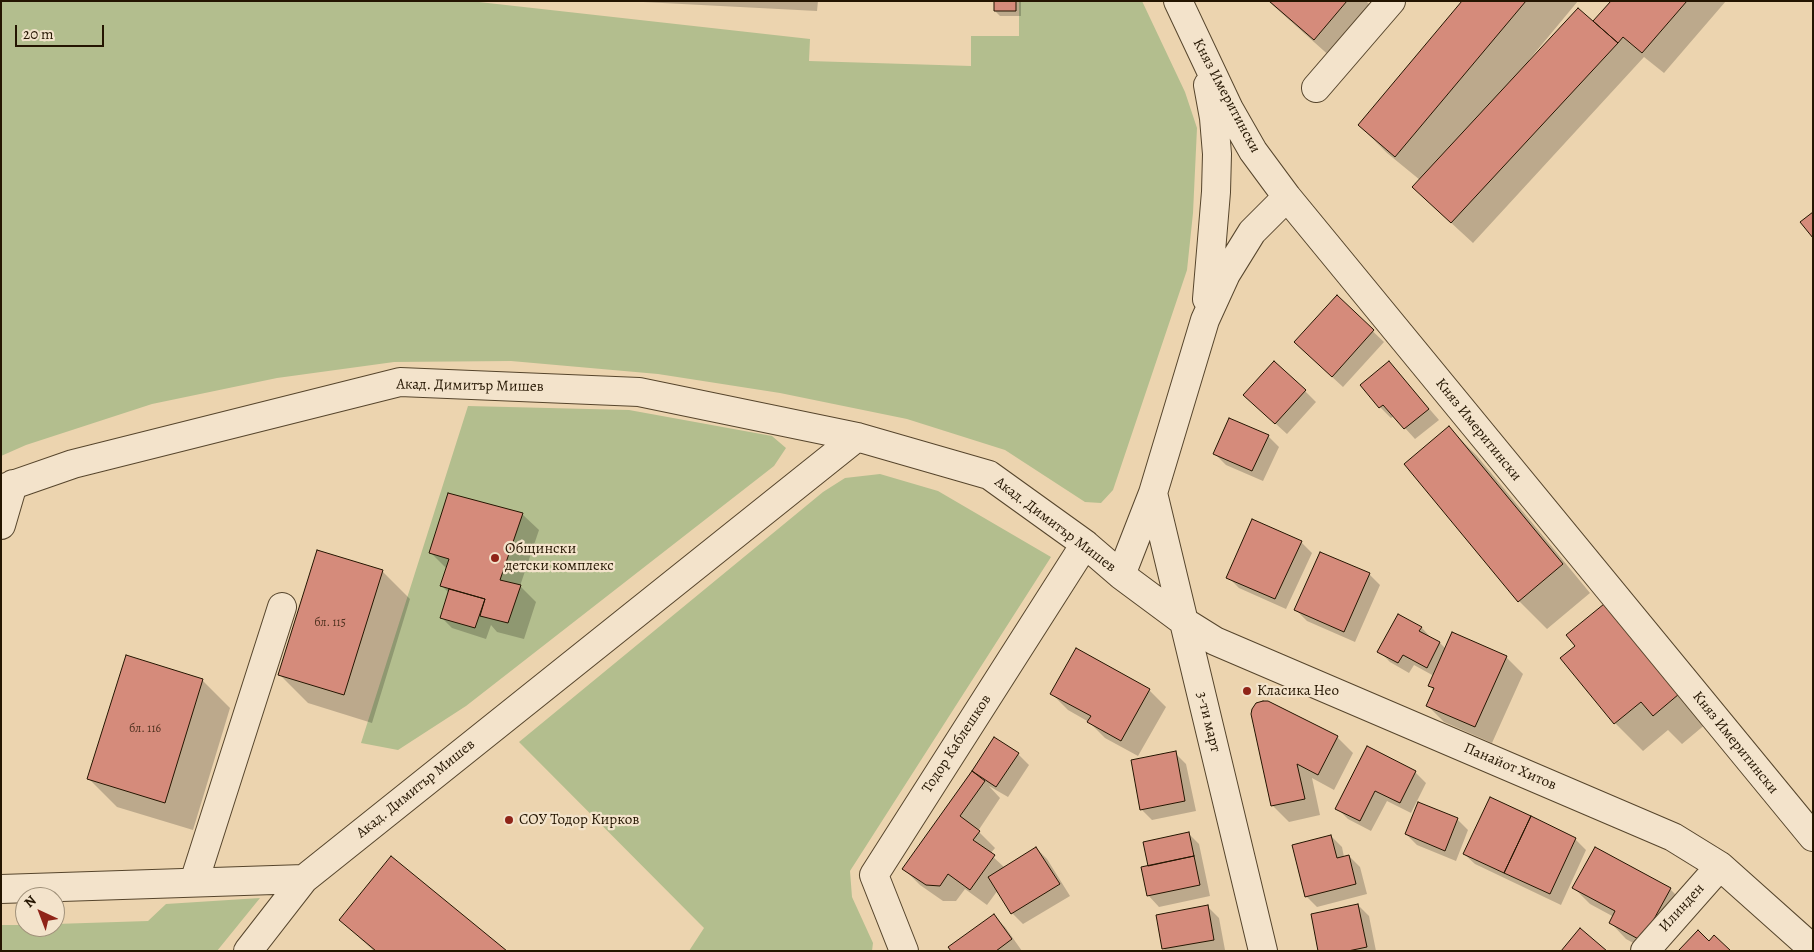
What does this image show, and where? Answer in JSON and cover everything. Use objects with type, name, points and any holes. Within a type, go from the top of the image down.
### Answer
[{"type":"street","name":"Княз Имеритински","points":[[1178,1],[1229,109],[1253,151],[1287,197],[1813,837]]},
{"type":"street","points":[[1316,88],[1392,1]]},
{"type":"street","points":[[1203,53],[1214,118],[1217,154],[1216,192],[1205,320]]},
{"type":"street","points":[[1205,320],[1226,274],[1252,232],[1287,197]]},
{"type":"street","name":"3-ти март","points":[[1121,575],[1153,493],[1205,320]]},
{"type":"street","name":"Акад. Димитър Мишев","points":[[7,486],[73,464],[400,382],[639,392],[858,437],[989,475],[1085,544],[1121,575],[1183,621]]},
{"type":"street","name":"Акад. Димитър Мишев","points":[[248,951],[304,879],[858,437]]},
{"type":"street","points":[[1,525],[7,486]]},
{"type":"street","name":"3-ти март","points":[[1153,493],[1263,951]]},
{"type":"street","name":"Тодор Каблешков","points":[[904,951],[874,875],[1085,544]]},
{"type":"street","points":[[194,882],[282,607]]},
{"type":"street","name":"Панайот Хитов","points":[[1183,621],[1215,641],[1673,837],[1720,866],[1813,949]]},
{"type":"street","name":"Илинден","points":[[1645,951],[1720,866]]},
{"type":"street","points":[[1,889],[304,879]]},
{"type":"green space","points":[[1,1],[470,1],[810,39],[809,61],[971,66],[971,36],[1019,36],[1019,1],[1142,1],[1185,92],[1197,128],[1193,213],[1187,270],[1113,490],[1101,503],[1085,502],[1005,450],[907,419],[780,393],[658,374],[511,361],[394,362],[277,378],[152,404],[26,445],[1,456]]},
{"type":"green space","points":[[468,406],[629,410],[772,436],[786,448],[774,466],[466,706],[398,750],[361,743]]},
{"type":"green space","points":[[880,474],[938,491],[1051,557],[850,871],[852,897],[873,943],[872,951],[689,951],[704,928],[519,742],[823,492],[845,478]]},
{"type":"green space","points":[[260,898],[217,951],[1,951],[1,925],[15,925],[15,937],[65,937],[65,924],[148,921],[166,904]]},
{"type":"building","points":[[994,1],[1016,1],[1016,11],[994,11]]},
{"type":"building","points":[[1269,1],[1347,1],[1314,40]]},
{"type":"building","points":[[1462,1],[1526,1],[1395,157],[1358,125]]},
{"type":"building","points":[[1611,1],[1687,1],[1642,53],[1623,37],[1618,43],[1593,21]]},
{"type":"building","points":[[1578,8],[1618,43],[1451,223],[1412,187]]},
{"type":"building","points":[[1813,212],[1813,238],[1800,222]]},
{"type":"building","points":[[1337,295],[1374,330],[1332,377],[1294,342]]},
{"type":"building","points":[[1274,361],[1306,390],[1275,424],[1243,395]]},
{"type":"building","points":[[1389,361],[1429,409],[1404,429],[1383,405],[1379,408],[1360,385]]},
{"type":"building","points":[[1229,418],[1269,435],[1252,471],[1213,454]]},
{"type":"building","points":[[1449,426],[1563,564],[1518,602],[1404,464]]},
{"type":"building","points":[[448,493],[523,513],[500,580],[521,585],[508,623],[480,616],[485,599],[440,586],[449,559],[429,553]]},
{"type":"building","points":[[1252,519],[1302,541],[1275,599],[1226,578]]},
{"type":"building","points":[[317,550],[383,570],[344,695],[278,675]]},
{"type":"building","points":[[1320,552],[1370,573],[1344,632],[1294,610]]},
{"type":"building","points":[[449,589],[485,599],[475,628],[440,618]]},
{"type":"building","points":[[1604,604],[1679,694],[1653,716],[1641,702],[1614,724],[1560,658],[1575,646],[1566,635]]},
{"type":"building","points":[[1398,614],[1422,627],[1419,631],[1440,642],[1427,668],[1403,655],[1398,663],[1377,652]]},
{"type":"building","points":[[1452,632],[1507,656],[1475,727],[1426,706],[1434,688],[1428,686]]},
{"type":"building","points":[[1076,648],[1150,689],[1121,741],[1087,722],[1091,716],[1050,694]]},
{"type":"building","points":[[126,655],[203,679],[165,803],[87,779]]},
{"type":"building","points":[[1268,701],[1338,736],[1318,775],[1297,764],[1305,799],[1271,806],[1251,714],[1256,703]]},
{"type":"building","points":[[994,737],[1019,753],[996,787],[972,771]]},
{"type":"building","points":[[1367,746],[1416,771],[1400,803],[1375,791],[1360,821],[1335,809]]},
{"type":"building","points":[[1176,751],[1185,801],[1140,810],[1131,760]]},
{"type":"building","points":[[972,771],[985,781],[960,816],[980,831],[973,840],[995,855],[970,890],[948,874],[940,886],[926,885],[902,869]]},
{"type":"building","points":[[1490,797],[1531,816],[1504,873],[1463,854]]},
{"type":"building","points":[[1418,802],[1458,818],[1445,851],[1405,834]]},
{"type":"building","points":[[1531,816],[1576,838],[1550,894],[1504,873]]},
{"type":"building","points":[[1189,832],[1194,856],[1148,866],[1143,842]]},
{"type":"building","points":[[1331,835],[1337,858],[1349,855],[1356,884],[1305,897],[1292,845]]},
{"type":"building","points":[[1036,847],[1060,884],[1011,914],[988,877]]},
{"type":"building","points":[[1595,847],[1671,888],[1642,941],[1609,923],[1615,911],[1572,888]]},
{"type":"building","points":[[391,856],[507,951],[376,951],[339,920]]},
{"type":"building","points":[[1194,856],[1200,885],[1147,896],[1141,867]]},
{"type":"building","points":[[1358,904],[1367,947],[1348,951],[1318,951],[1311,914]]},
{"type":"building","points":[[1208,905],[1214,940],[1162,949],[1156,915]]},
{"type":"building","points":[[994,914],[1012,939],[996,951],[951,951],[948,947]]},
{"type":"building","points":[[1580,928],[1607,951],[1561,951]]},
{"type":"building","points":[[1698,930],[1709,941],[1714,935],[1731,951],[1678,951]]},
{"type":"place","name":"Общински детски комплекс","points":[[495,558]]},
{"type":"place","name":"Класика Нео","points":[[1247,691]]},
{"type":"place","name":"СОУ Тодор Кирков","points":[[509,820]]}]
